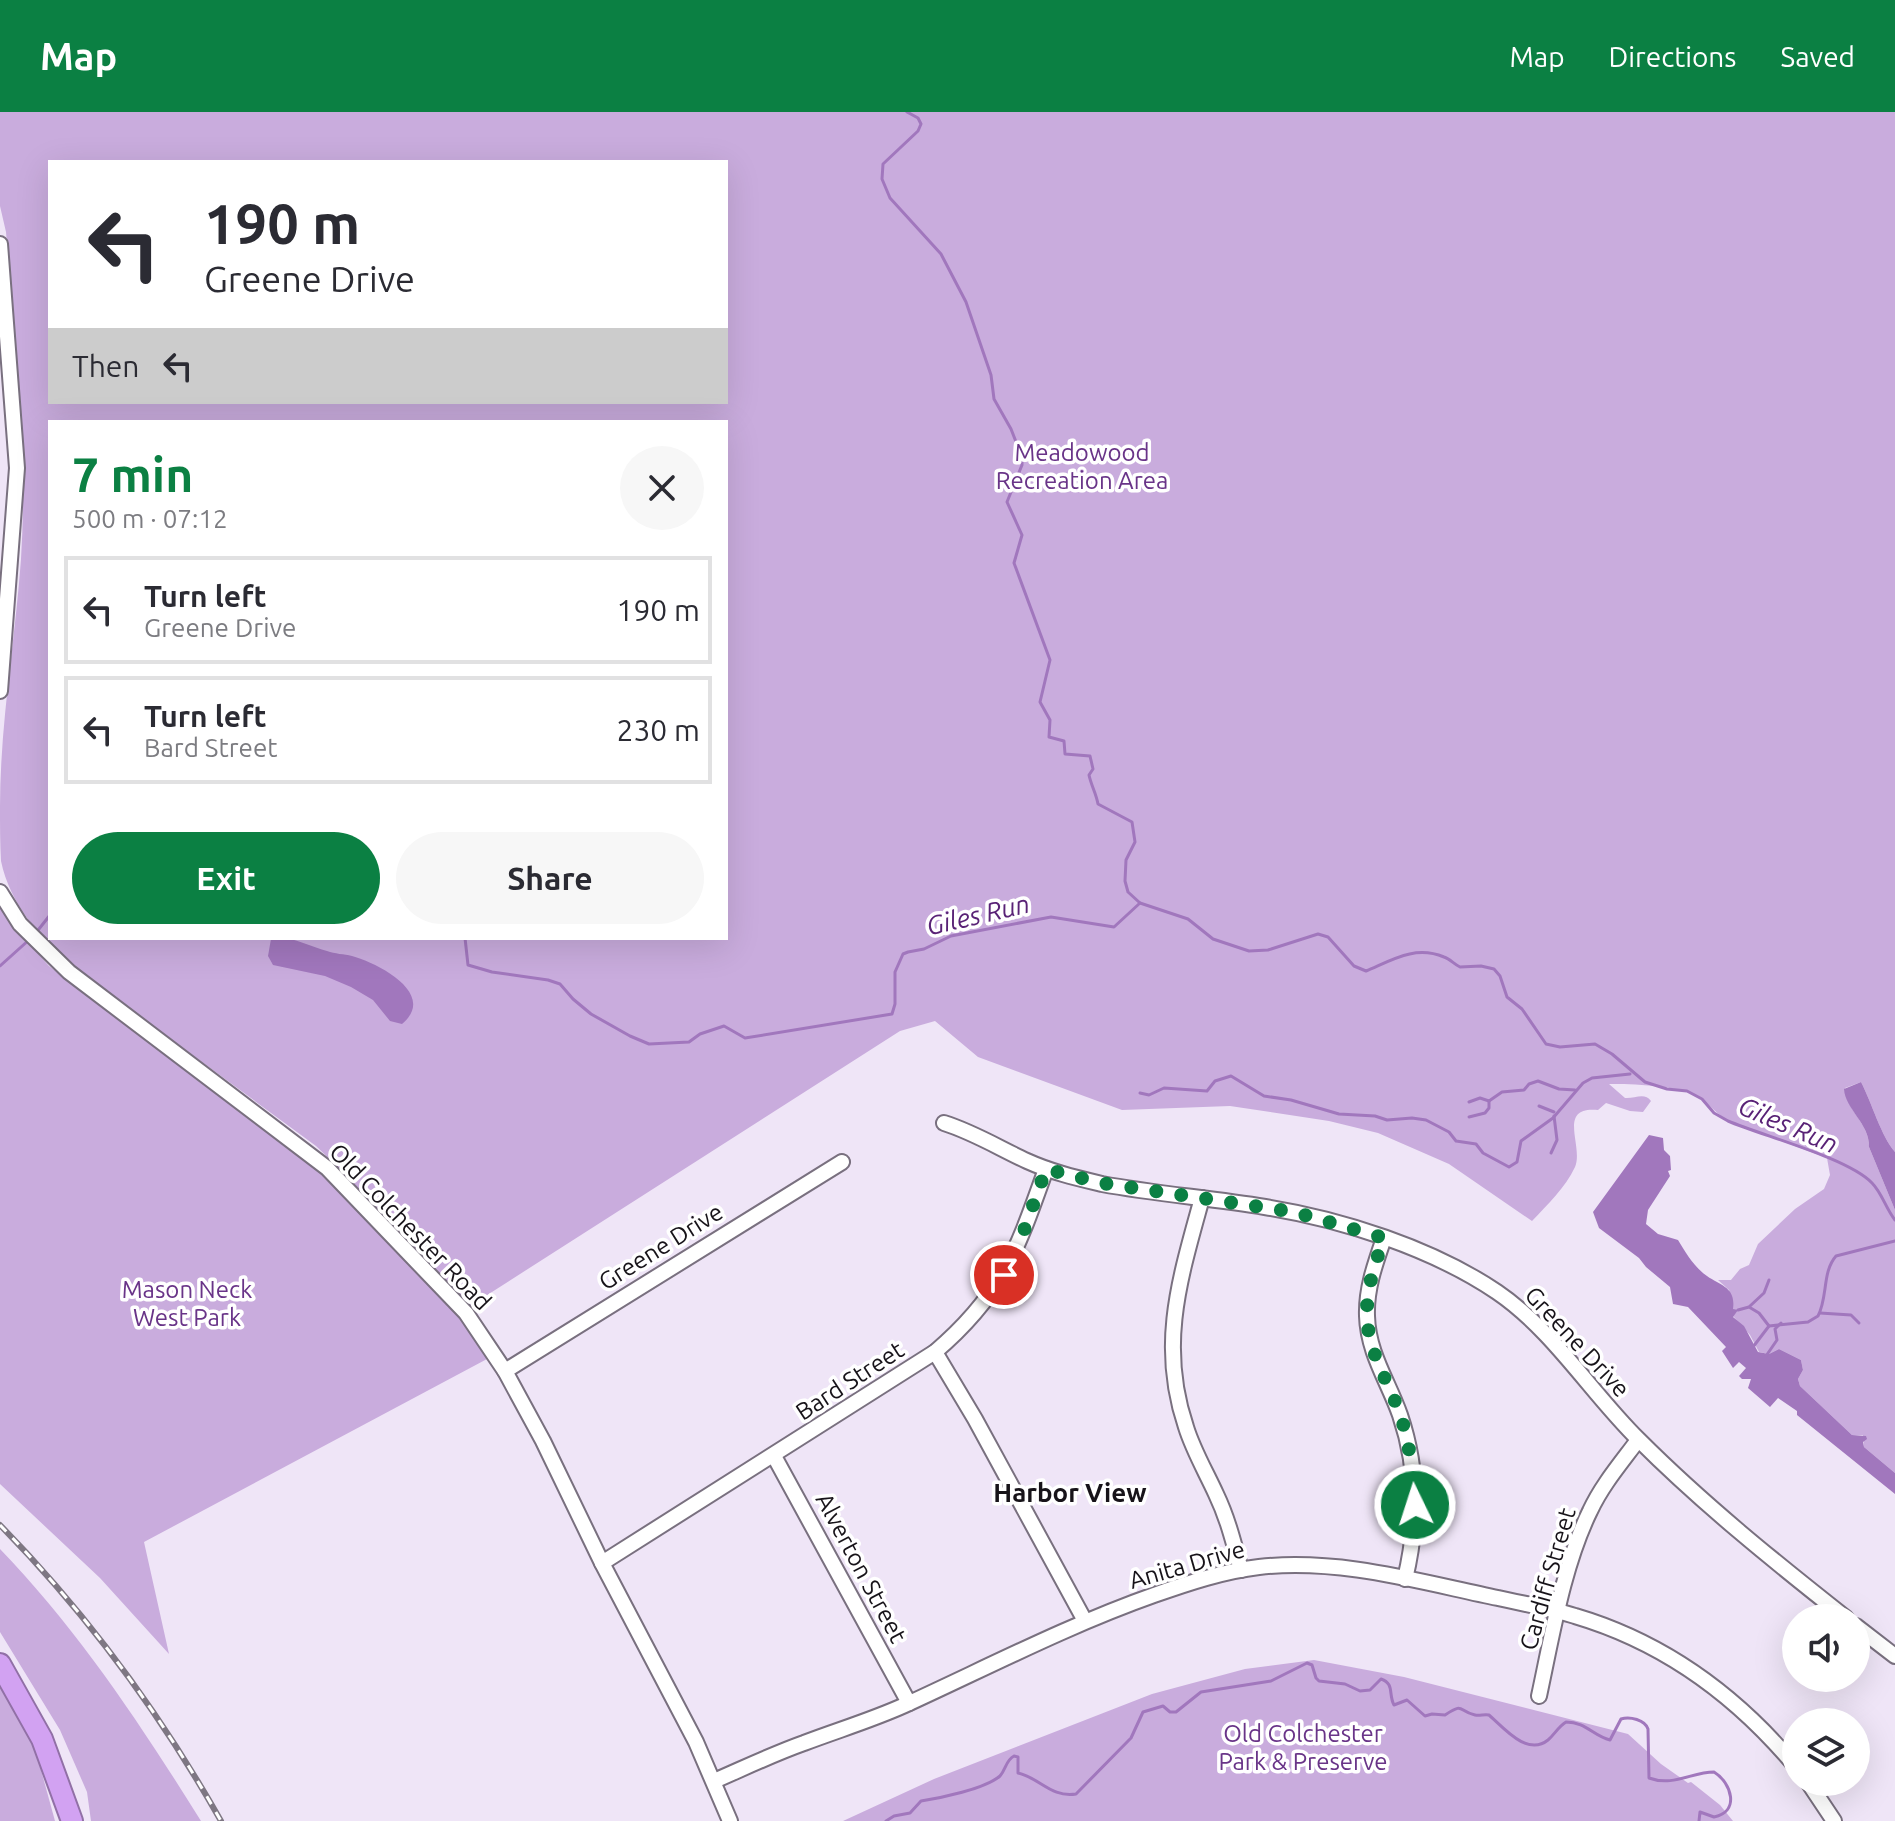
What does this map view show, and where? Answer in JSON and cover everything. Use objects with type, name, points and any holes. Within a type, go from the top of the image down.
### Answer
[{"type":"highway","points":[[0,1664],[42,1739],[72,1821]]},
{"type":"street","points":[[0,244],[17,468],[0,691]]},
{"type":"street","name":"Old Colchester Road","points":[[0,892],[25,929],[69,972],[327,1168],[466,1313],[505,1371],[551,1456],[714,1781],[730,1821]]},
{"type":"street","name":"Greene Drive","points":[[944,1123],[1046,1169],[1101,1183],[1294,1212],[1384,1238],[1446,1263],[1499,1293],[1540,1328],[1638,1440],[1710,1506],[1829,1604]]},
{"type":"street","name":"Greene Drive","points":[[505,1371],[842,1162]]},
{"type":"street","name":"Bard Street","points":[[602,1563],[935,1352],[963,1329],[1004,1275],[1021,1239],[1046,1169]]},
{"type":"street","points":[[1202,1198],[1175,1298],[1173,1365],[1186,1427],[1226,1517],[1241,1570]]},
{"type":"street","points":[[1384,1238],[1367,1296],[1367,1315],[1372,1350],[1400,1416],[1413,1470],[1415,1523],[1405,1579]]},
{"type":"street","points":[[935,1352],[1085,1621]]},
{"type":"street","name":"Cardiff Street","points":[[1539,1696],[1558,1611],[1588,1514],[1604,1486],[1638,1440]]},
{"type":"street","name":"Alverton Street","points":[[774,1456],[909,1703]]},
{"type":"street","name":"Anita Drive","points":[[714,1781],[909,1703],[1085,1621],[1166,1590],[1241,1570],[1284,1565],[1328,1566],[1405,1579],[1558,1611],[1630,1636],[1697,1674],[1756,1722],[1782,1751]]},
{"type":"street","points":[[1870,1637],[1895,1656]]},
{"type":"street","points":[[1817,1796],[1834,1821]]},
{"type":"green space","name":"Meadowood Recreation Area","points":[[0,112],[1895,112],[1895,1152],[1861,1082],[1845,1088],[1849,1103],[1866,1131],[1869,1147],[1895,1210],[1895,1473],[1864,1447],[1863,1435],[1852,1435],[1800,1386],[1801,1360],[1779,1349],[1769,1354],[1759,1352],[1750,1335],[1733,1316],[1737,1310],[1733,1310],[1729,1290],[1718,1280],[1731,1280],[1740,1269],[1749,1265],[1758,1244],[1795,1209],[1824,1189],[1830,1175],[1827,1158],[1728,1121],[1690,1093],[1655,1086],[1609,1084],[1625,1098],[1649,1098],[1651,1101],[1643,1112],[1606,1103],[1598,1110],[1585,1110],[1578,1114],[1574,1129],[1575,1167],[1561,1189],[1532,1221],[1449,1164],[1378,1133],[1329,1121],[1230,1106],[1122,1110],[978,1057],[935,1021],[900,1031],[470,1306],[316,1146],[70,965],[37,931],[11,891],[1,861],[1,776],[21,559],[23,477],[20,396],[6,232],[0,206]]},
{"type":"green space","name":"Mason Neck West Park","points":[[0,901],[17,930],[49,966],[290,1144],[332,1181],[368,1223],[418,1269],[456,1312],[487,1359],[144,1542],[169,1654],[100,1578],[0,1484]]},
{"type":"green space","points":[[0,1549],[29,1580],[108,1680],[201,1821],[91,1821],[87,1792],[60,1730],[0,1632]]},
{"type":"green space","name":"Old Colchester Park & Preserve","points":[[1314,1660],[1404,1677],[1628,1734],[1661,1764],[1720,1805],[1733,1821],[843,1821],[934,1779],[1152,1694],[1245,1669]]},
{"type":"green space","points":[[0,1686],[32,1737],[55,1821],[0,1821]]},
{"type":"shaded area","points":[[271,940],[293,940],[376,965],[409,991],[413,1002],[411,1013],[402,1024],[390,1021],[373,1000],[351,987],[325,976],[273,965],[268,956]]},
{"type":"shaded area","points":[[1861,1082],[1895,1152],[1895,1210],[1869,1147],[1866,1131],[1845,1096],[1844,1089]]},
{"type":"shaded area","points":[[1649,1135],[1663,1138],[1664,1150],[1670,1156],[1671,1170],[1648,1210],[1646,1224],[1658,1234],[1678,1240],[1698,1268],[1730,1292],[1733,1309],[1738,1310],[1733,1317],[1744,1326],[1758,1352],[1769,1354],[1779,1349],[1801,1360],[1800,1386],[1852,1435],[1866,1436],[1864,1447],[1895,1473],[1895,1494],[1797,1415],[1797,1411],[1778,1398],[1770,1407],[1748,1388],[1751,1379],[1739,1376],[1746,1368],[1739,1362],[1733,1368],[1722,1351],[1726,1347],[1688,1307],[1673,1304],[1670,1287],[1639,1258],[1599,1228],[1593,1212]]},
{"type":"waterway","points":[[907,112],[918,118],[921,124],[918,131],[883,164],[882,179],[890,198],[941,254],[966,302],[991,375],[994,399],[1022,457],[1022,465],[1007,502],[1022,535],[1014,563],[1050,660],[1040,702],[1050,720],[1049,737],[1064,741],[1065,754],[1090,756],[1093,769],[1089,775],[1098,804],[1132,822],[1135,842],[1126,860],[1125,881],[1128,892],[1140,903]]},
{"type":"waterway","name":"Giles Run","points":[[465,940],[468,965],[560,984],[591,1014],[649,1044],[689,1042],[700,1034],[724,1026],[745,1038],[892,1014],[895,972],[903,954],[924,949],[951,936],[1051,917],[1114,927],[1140,903],[1188,919],[1213,939],[1249,951],[1268,950],[1318,934],[1328,937],[1354,966],[1366,971],[1404,955],[1433,954],[1460,967],[1494,969],[1500,976],[1507,997],[1522,1009],[1546,1044],[1560,1047],[1595,1044],[1645,1082],[1687,1091],[1702,1099],[1714,1113],[1728,1121],[1825,1156],[1860,1174],[1872,1183],[1895,1220]]},
{"type":"waterway","name":"Giles Run","points":[[35,934],[48,918]]},
{"type":"waterway","name":"Giles Run","points":[[0,966],[30,939]]},
{"type":"waterway","points":[[1140,1093],[1149,1095],[1164,1088],[1207,1091],[1215,1081],[1231,1076],[1264,1096],[1291,1100],[1339,1114],[1375,1116],[1387,1120],[1426,1120],[1449,1132],[1456,1141],[1476,1144],[1483,1153],[1509,1167],[1517,1162],[1521,1141],[1553,1118],[1583,1083],[1592,1078],[1630,1074]]},
{"type":"waterway","points":[[1469,1102],[1480,1098],[1489,1101],[1502,1092],[1524,1090],[1538,1081],[1559,1089],[1575,1090]]},
{"type":"waterway","points":[[1469,1117],[1485,1113],[1489,1101]]},
{"type":"waterway","points":[[1539,1106],[1554,1112]]},
{"type":"waterway","points":[[1551,1153],[1557,1140],[1554,1116]]},
{"type":"waterway","points":[[1753,1347],[1769,1326],[1808,1322],[1818,1316],[1829,1269],[1836,1256],[1895,1241]]},
{"type":"waterway","points":[[1750,1306],[1764,1293],[1769,1280]]},
{"type":"waterway","points":[[1738,1310],[1749,1307],[1759,1313],[1769,1326]]},
{"type":"waterway","points":[[1820,1313],[1851,1315],[1859,1323]]},
{"type":"waterway","points":[[1766,1356],[1777,1340],[1775,1329],[1781,1323]]},
{"type":"waterway","points":[[886,1821],[910,1813],[921,1801],[993,1781],[1014,1756],[1018,1757],[1018,1773],[1059,1793],[1076,1794],[1131,1738],[1143,1712],[1163,1706],[1170,1712],[1176,1712],[1201,1692],[1271,1681],[1307,1663],[1312,1665],[1319,1681],[1345,1684],[1360,1691],[1370,1690],[1381,1679],[1390,1687],[1394,1705],[1407,1700],[1425,1716],[1445,1715],[1459,1708],[1475,1715],[1489,1715],[1508,1733],[1532,1745],[1548,1740],[1566,1722],[1579,1724],[1610,1740],[1621,1719],[1637,1720],[1648,1729],[1649,1778],[1666,1781],[1714,1772],[1725,1783],[1730,1797],[1728,1809],[1714,1817],[1700,1812],[1699,1821]]},
{"type":"railway","points":[[0,1525],[63,1594],[120,1666],[173,1742],[221,1821]]},
{"type":"district","name":"Harbor View","points":[[1070,1493]]},
{"type":"route","points":[[1004,1275],[1014,1257],[1046,1169],[1128,1188],[1294,1212],[1384,1238],[1367,1296],[1368,1333],[1408,1444],[1415,1505]]}]
